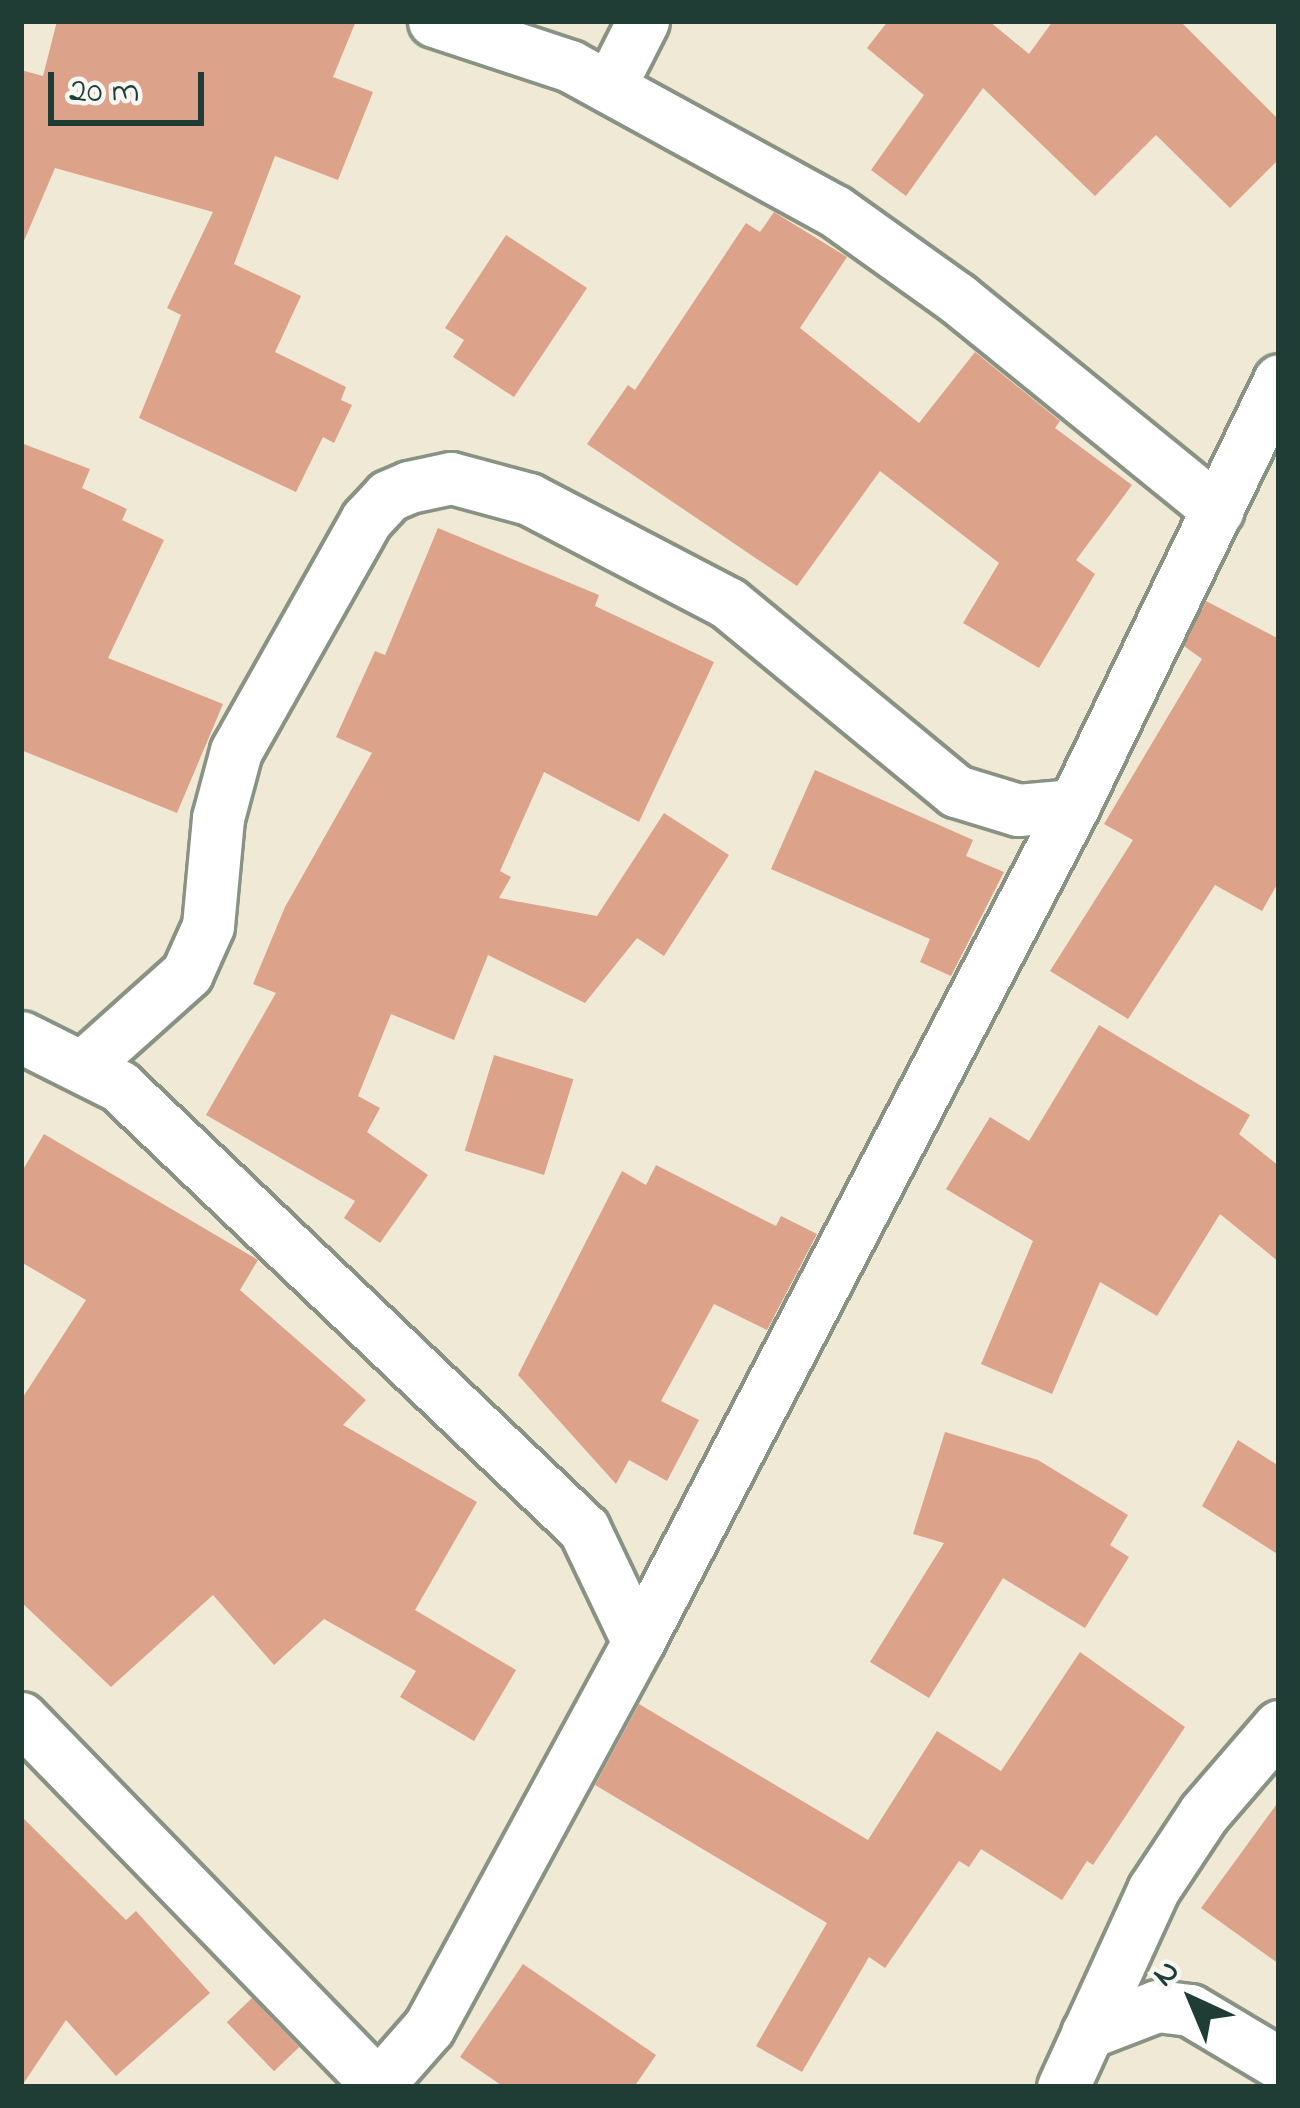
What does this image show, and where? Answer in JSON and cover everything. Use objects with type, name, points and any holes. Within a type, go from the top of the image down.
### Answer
[{"type":"street","points":[[434,21],[610,86],[836,211],[957,298],[1218,510]]},
{"type":"street","points":[[610,86],[643,21]]},
{"type":"street","points":[[21,1718],[379,2086],[429,2026],[638,1642],[676,1557],[1073,806],[1279,380]]},
{"type":"street","points":[[82,1067],[187,973],[208,926],[218,818],[236,752],[366,520],[388,496],[409,487],[451,478],[529,499],[728,603],[956,790],[1018,811],[1073,806]]},
{"type":"street","points":[[21,1037],[135,1100],[584,1529],[638,1642]]},
{"type":"street","points":[[584,1529],[676,1557]]},
{"type":"street","points":[[1063,2087],[1154,1891],[1204,1813],[1279,1726]]},
{"type":"street","points":[[1087,2033],[1157,2006],[1190,2010],[1279,2063]]},
{"type":"street","points":[[429,2026],[434,2087]]},
{"type":"building","points":[[57,21],[356,21],[333,77],[373,92],[338,180],[275,156],[234,264],[301,296],[275,352],[346,387],[341,400],[352,405],[334,443],[323,437],[296,492],[139,418],[181,315],[167,308],[213,212],[55,168],[21,248],[21,70],[43,76]]},
{"type":"building","points":[[888,21],[989,21],[1029,54],[1053,21],[1180,21],[1279,120],[1279,159],[1230,208],[1156,135],[1095,196],[983,88],[906,196],[871,170],[924,95],[867,48]]},
{"type":"building","points":[[774,212],[847,257],[800,328],[919,423],[975,352],[1060,421],[1055,428],[1132,485],[1076,560],[1095,574],[1039,668],[963,623],[999,563],[880,471],[797,586],[587,444],[628,385],[635,390],[746,223],[760,232]]},
{"type":"building","points":[[506,235],[587,288],[514,397],[453,357],[464,340],[445,328]]},
{"type":"building","points":[[21,443],[90,469],[82,488],[127,509],[122,520],[164,540],[108,658],[223,704],[177,813],[21,750]]},
{"type":"building","points":[[438,528],[599,595],[595,606],[714,662],[639,822],[544,772],[500,871],[511,877],[499,898],[597,916],[664,813],[729,855],[664,956],[637,938],[585,1003],[488,955],[454,1040],[391,1014],[358,1096],[380,1108],[367,1132],[428,1175],[380,1243],[344,1218],[355,1201],[206,1115],[276,993],[253,984],[285,907],[372,753],[336,737],[375,651],[385,655]]},
{"type":"building","points":[[1206,601],[1279,639],[1279,881],[1262,911],[1215,885],[1128,1019],[1050,971],[1133,840],[1104,824],[1202,659],[1184,646]]},
{"type":"building","points":[[815,770],[973,840],[966,856],[1004,872],[951,976],[920,962],[930,939],[771,869]]},
{"type":"building","points":[[1099,1025],[1250,1115],[1239,1134],[1279,1166],[1279,1262],[1220,1214],[1157,1316],[1100,1282],[1052,1394],[981,1364],[1033,1241],[946,1189],[990,1117],[1029,1141]]},
{"type":"building","points":[[494,1055],[573,1079],[544,1175],[465,1151]]},
{"type":"building","points":[[44,1134],[258,1260],[240,1290],[366,1400],[343,1425],[477,1502],[415,1610],[516,1670],[474,1741],[400,1697],[416,1671],[324,1619],[274,1665],[213,1595],[111,1687],[21,1602],[21,1400],[86,1300],[21,1262],[21,1173]]},
{"type":"building","points":[[656,1165],[776,1226],[781,1216],[817,1234],[767,1330],[714,1304],[661,1401],[699,1420],[667,1481],[629,1460],[616,1484],[518,1375],[622,1171],[646,1185]]},
{"type":"building","points":[[945,1432],[1038,1460],[1128,1515],[1110,1545],[1129,1557],[1085,1628],[1003,1578],[929,1698],[870,1662],[944,1543],[913,1534]]},
{"type":"building","points":[[1238,1440],[1279,1466],[1279,1555],[1202,1506]]},
{"type":"building","points":[[1080,1652],[1185,1727],[1093,1865],[1087,1861],[1062,1900],[981,1849],[969,1867],[959,1861],[885,1968],[869,1957],[802,2072],[756,2046],[827,1923],[595,1785],[639,1704],[868,1840],[937,1731],[1001,1771]]},
{"type":"building","points":[[1279,1801],[1279,1964],[1201,1908]]},
{"type":"building","points":[[21,1816],[126,1920],[136,1911],[210,1993],[116,2076],[66,2020],[21,2087]]},
{"type":"building","points":[[523,1964],[656,2055],[634,2087],[504,2087],[460,2057]]},
{"type":"building","points":[[252,1998],[299,2047],[274,2071],[227,2022]]}]
